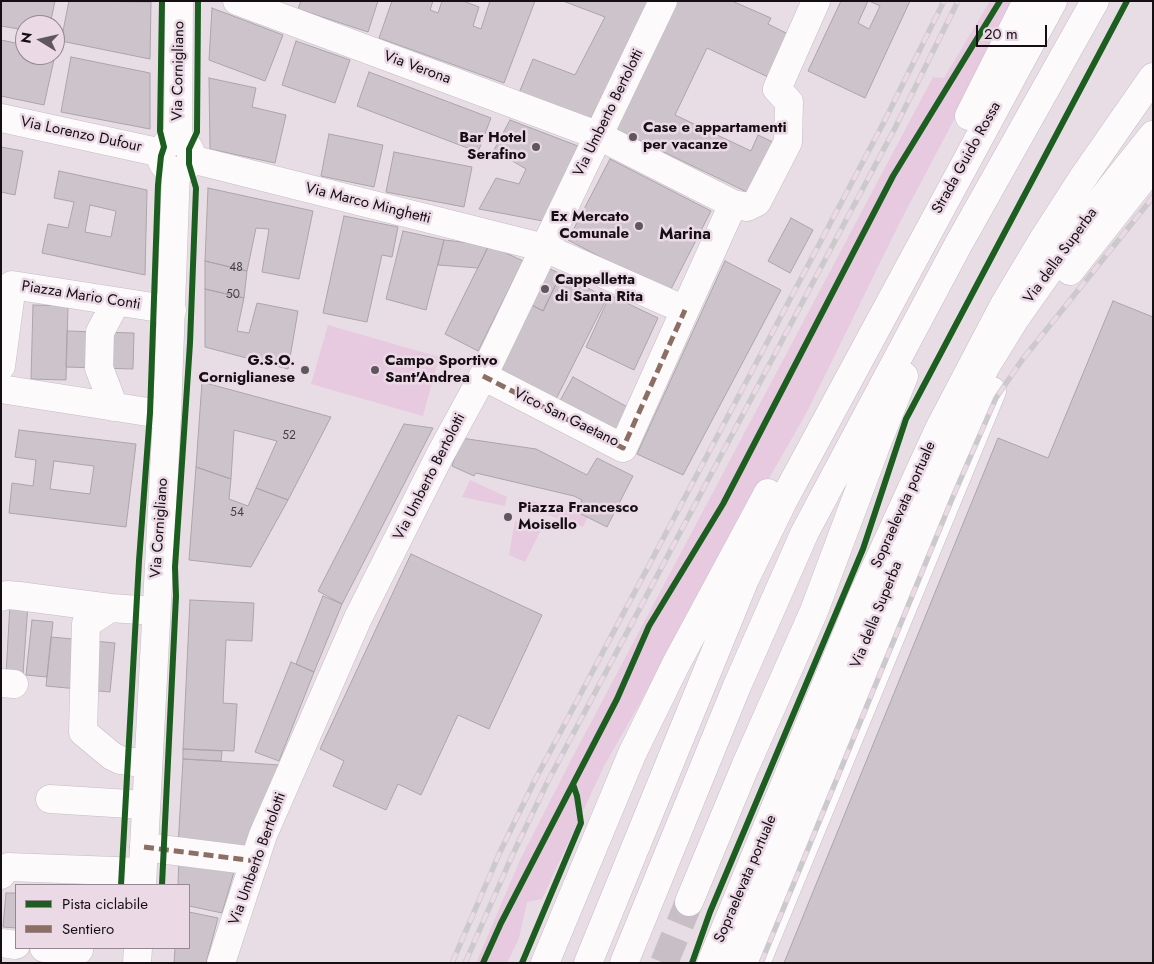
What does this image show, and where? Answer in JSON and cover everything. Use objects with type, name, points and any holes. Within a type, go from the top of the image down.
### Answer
[{"type":"main road","name":"Via Cornigliano","points":[[143,868],[172,310],[180,1]]},
{"type":"main road","name":"Via Verona","points":[[237,1],[597,135],[734,204]]},
{"type":"main road","name":"Via Umberto Bertolotti","points":[[221,963],[263,835],[358,618],[440,455],[483,376],[597,135],[663,1]]},
{"type":"main road","points":[[685,310],[734,204],[746,207],[757,202],[788,142],[789,102],[777,89],[816,1]]},
{"type":"main road","points":[[900,280],[966,122],[1027,1]]},
{"type":"main road","name":"Strada Guido Rossa","points":[[882,314],[1053,1]]},
{"type":"main road","points":[[624,963],[740,678],[805,532],[958,245],[1095,1]]},
{"type":"main road","name":"Sopraelevata portuale","points":[[711,963],[862,597],[939,429],[1004,305],[1044,238],[1115,130],[1153,77]]},
{"type":"main road","name":"Via Lorenzo Dufour","points":[[1,118],[177,156]]},
{"type":"main road","name":"Via della Superba","points":[[734,963],[957,422],[986,366],[1020,311],[1077,231],[1153,135]]},
{"type":"main road","name":"Via Marco Minghetti","points":[[177,156],[545,248],[685,310]]},
{"type":"main road","points":[[756,963],[996,384],[1015,350],[1048,300],[1153,166]]},
{"type":"main road","points":[[689,902],[744,767],[814,611],[876,443],[958,245]]},
{"type":"main road","name":"Piazza Mario Conti","points":[[1,366],[12,284],[172,310]]},
{"type":"main road","points":[[114,407],[99,368],[100,332],[116,302]]},
{"type":"main road","name":"Vico San Gaetano","points":[[483,376],[623,448],[685,310]]},
{"type":"main road","points":[[545,963],[632,754],[711,598],[768,493],[882,314]]},
{"type":"main road","points":[[588,963],[745,580],[783,501],[882,314]]},
{"type":"main road","points":[[1,389],[167,415]]},
{"type":"main road","points":[[1,597],[7,595],[110,608],[155,610]]},
{"type":"main road","points":[[110,608],[86,624],[83,732],[112,756],[120,760],[147,764]]},
{"type":"main road","points":[[50,799],[146,805]]},
{"type":"main road","points":[[27,873],[87,878],[143,868],[254,861]]},
{"type":"main road","points":[[1,943],[15,945]]},
{"type":"main road","points":[[137,963],[138,949]]},
{"type":"shaded area","points":[[990,1],[1013,1],[993,46],[898,226],[807,412],[604,766],[542,899],[527,902],[519,938],[507,963],[476,963],[520,860],[571,760],[933,77],[944,78]]},
{"type":"shaded area","name":"Campo Sportivo Sant'Andrea","points":[[328,325],[439,357],[423,416],[311,384]]},
{"type":"shaded area","points":[[470,480],[507,497],[505,506],[462,497]]},
{"type":"shaded area","points":[[519,498],[577,512],[588,517],[583,527],[551,516],[517,509]]},
{"type":"shaded area","points":[[515,521],[543,526],[525,562],[509,555]]},
{"type":"building","points":[[1,1],[55,1],[52,15],[15,15],[15,28],[1,26]]},
{"type":"building","points":[[69,1],[151,2],[150,59],[65,42],[65,21]]},
{"type":"building","points":[[301,1],[378,1],[368,32],[298,9]]},
{"type":"building","points":[[392,1],[433,1],[430,10],[438,13],[442,1],[463,1],[479,7],[473,26],[481,29],[490,1],[535,1],[504,83],[379,38]]},
{"type":"building","points":[[563,1],[652,1],[590,120],[519,93],[533,59],[575,75],[605,17]]},
{"type":"building","points":[[676,1],[732,1],[771,18],[768,24],[788,34],[768,77],[707,48],[675,115],[751,151],[758,135],[777,144],[753,195],[616,129]]},
{"type":"building","points":[[841,1],[868,1],[858,23],[869,29],[880,6],[869,1],[910,1],[865,98],[808,71]]},
{"type":"building","points":[[212,8],[283,35],[265,81],[209,60]]},
{"type":"building","points":[[1,40],[15,43],[15,65],[53,65],[44,105],[1,96]]},
{"type":"building","points":[[296,41],[350,60],[335,103],[282,85]]},
{"type":"building","points":[[71,57],[150,73],[150,129],[61,112]]},
{"type":"building","points":[[369,72],[491,118],[478,152],[357,106]]},
{"type":"building","points":[[209,78],[256,88],[252,107],[286,115],[275,163],[210,149]]},
{"type":"building","points":[[510,120],[578,146],[543,221],[479,209],[496,178],[519,184],[526,169],[494,150]]},
{"type":"building","points":[[329,134],[383,145],[374,187],[321,176]]},
{"type":"building","points":[[1,147],[23,151],[15,195],[1,192]]},
{"type":"building","points":[[394,152],[472,167],[464,207],[386,192]]},
{"type":"building","name":"Ex Mercato Comunale","points":[[610,159],[711,211],[669,293],[568,240]]},
{"type":"building","points":[[59,171],[147,190],[145,275],[42,253],[48,224],[68,228],[74,202],[54,198]],"holes":[[[90,205],[116,211],[111,237],[85,232]]]},
{"type":"building","points":[[208,188],[313,211],[299,279],[262,272],[269,229],[256,228],[247,271],[205,261]]},
{"type":"building","points":[[344,216],[398,227],[392,257],[382,255],[367,322],[323,313]]},
{"type":"building","points":[[791,218],[813,230],[790,273],[768,261]]},
{"type":"building","points":[[403,231],[444,240],[426,310],[386,299]]},
{"type":"building","points":[[444,240],[489,245],[478,268],[438,265]]},
{"type":"building","points":[[489,245],[523,261],[478,351],[445,334]]},
{"type":"building","points":[[205,261],[247,271],[244,298],[205,289]]},
{"type":"building","points":[[725,261],[781,290],[683,475],[637,454]]},
{"type":"building","name":"Cappelletta di Santa Rita","points":[[546,267],[561,274],[543,311],[528,303]]},
{"type":"building","points":[[561,274],[607,298],[553,405],[492,375],[528,303],[543,311]]},
{"type":"building","points":[[205,289],[244,298],[237,331],[249,333],[257,303],[298,311],[288,369],[205,347]]},
{"type":"building","points":[[610,295],[658,318],[634,370],[586,347]]},
{"type":"building","points":[[1113,301],[1153,317],[1153,963],[784,963],[998,438],[1048,458]]},
{"type":"building","points":[[33,305],[68,306],[66,380],[31,379]]},
{"type":"building","points":[[67,331],[134,333],[133,369],[66,367]]},
{"type":"building","points":[[573,377],[631,409],[614,440],[556,408]]},
{"type":"building","points":[[202,382],[331,417],[288,500],[256,488],[277,441],[234,430],[231,479],[196,467]]},
{"type":"building","points":[[404,424],[433,428],[342,604],[318,591]]},
{"type":"building","points":[[19,430],[136,444],[126,527],[9,513],[12,483],[33,486],[36,460],[15,457]],"holes":[[[54,461],[94,466],[90,494],[50,489]]]},
{"type":"building","points":[[461,438],[536,449],[587,475],[597,458],[633,476],[607,527],[577,512],[582,500],[574,496],[476,473],[474,476],[452,466]]},
{"type":"building","points":[[196,467],[231,479],[229,499],[248,506],[256,488],[288,500],[251,567],[189,560]]},
{"type":"building","points":[[411,554],[542,615],[489,729],[458,715],[421,795],[398,784],[386,810],[333,786],[344,761],[320,749]]},
{"type":"building","points":[[323,596],[342,604],[314,672],[296,664]]},
{"type":"building","points":[[190,600],[254,603],[252,641],[226,640],[223,703],[237,704],[234,751],[183,749]]},
{"type":"building","points":[[10,604],[28,604],[23,674],[6,675]]},
{"type":"building","points":[[32,620],[53,622],[47,677],[26,675]]},
{"type":"building","points":[[51,637],[115,643],[110,692],[46,686]]},
{"type":"building","points":[[291,662],[314,672],[279,761],[255,752]]},
{"type":"building","points":[[183,749],[222,751],[221,761],[183,759]]},
{"type":"building","points":[[183,759],[280,765],[242,855],[178,847]]},
{"type":"building","points":[[179,856],[237,862],[222,913],[190,906],[190,884],[178,884]]},
{"type":"building","points":[[6,893],[15,893],[15,928],[3,927]]},
{"type":"building","points":[[190,912],[218,918],[206,963],[174,963],[175,949],[190,949]]},
{"type":"tunnel","points":[[664,963],[689,902]]},
{"type":"railway","points":[[452,963],[500,852],[535,780],[884,122],[944,1]]},
{"type":"railway","points":[[465,963],[512,856],[547,783],[895,128],[958,1]]},
{"type":"railway","points":[[761,963],[952,499],[996,398],[1022,360],[1153,197]]},
{"type":"marked path","points":[[483,376],[623,448],[685,310]]},
{"type":"marked path","points":[[144,847],[255,861]]},
{"type":"cycle path","points":[[121,884],[139,561],[150,413],[158,185],[161,156],[164,147],[160,131],[162,1]]},
{"type":"cycle path","points":[[162,884],[176,596],[175,567],[190,343],[196,188],[189,164],[189,149],[197,132],[198,1]]},
{"type":"cycle path","points":[[483,963],[501,923],[617,699],[649,626],[723,504],[893,176],[1000,1]]},
{"type":"cycle path","points":[[692,963],[710,912],[863,549],[906,419],[1127,1]]},
{"type":"cycle path","points":[[522,963],[581,823],[577,796],[573,784]]},
{"type":"place","name":"Case e appartamenti per vacanze","points":[[633,137]]},
{"type":"place","name":"Bar Hotel Serafino","points":[[536,147]]},
{"type":"place","name":"Ex Mercato Comunale","points":[[639,226]]},
{"type":"place","name":"Cappelletta di Santa Rita","points":[[545,289]]},
{"type":"place","name":"G.S.O. Corniglianese","points":[[305,370]]},
{"type":"place","name":"Campo Sportivo Sant'Andrea","points":[[375,370]]},
{"type":"place","name":"Piazza Francesco Moisello","points":[[508,517]]},
{"type":"district","name":"Marina","points":[[685,235]]}]
